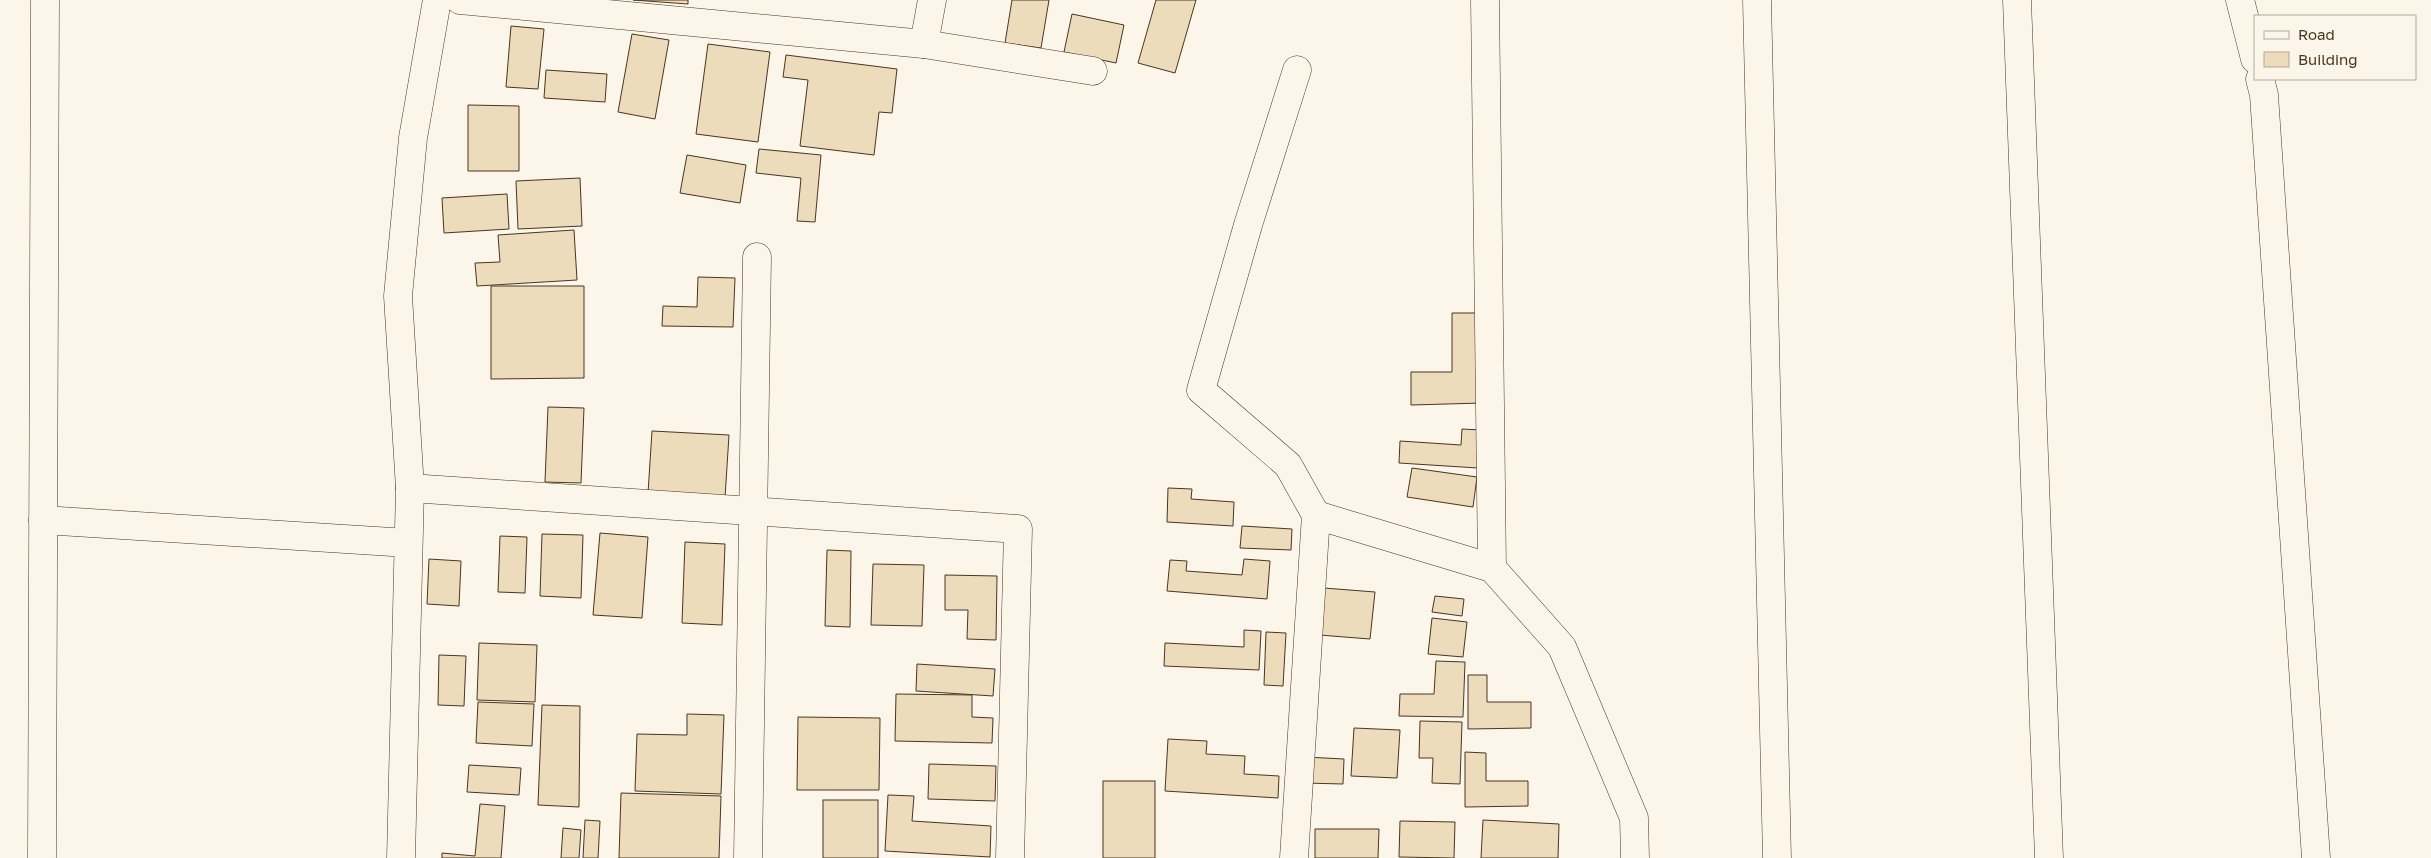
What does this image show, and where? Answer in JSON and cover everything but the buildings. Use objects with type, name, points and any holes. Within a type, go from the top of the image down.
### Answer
[{"type":"street","points":[[42,858],[45,0]]},
{"type":"street","points":[[401,858],[410,488],[398,296],[412,138],[437,0]]},
{"type":"street","points":[[460,0],[924,44],[1093,71]]},
{"type":"street","points":[[924,44],[932,0]]},
{"type":"street","points":[[1485,0],[1492,568]]},
{"type":"street","points":[[1756,0],[1777,858]]},
{"type":"street","points":[[2017,0],[2049,858]]},
{"type":"street","points":[[2240,0],[2254,55]]},
{"type":"street","points":[[1294,858],[1316,515],[1288,465],[1201,390],[1248,225],[1297,70]]},
{"type":"street","points":[[2260,80],[2264,105],[2316,858]]},
{"type":"street","points":[[748,858],[757,257]]},
{"type":"street","points":[[410,488],[1018,529],[1010,858]]},
{"type":"street","points":[[1316,515],[1492,568],[1562,647],[1634,818],[1635,858]]},
{"type":"street","points":[[43,520],[408,543]]}]
